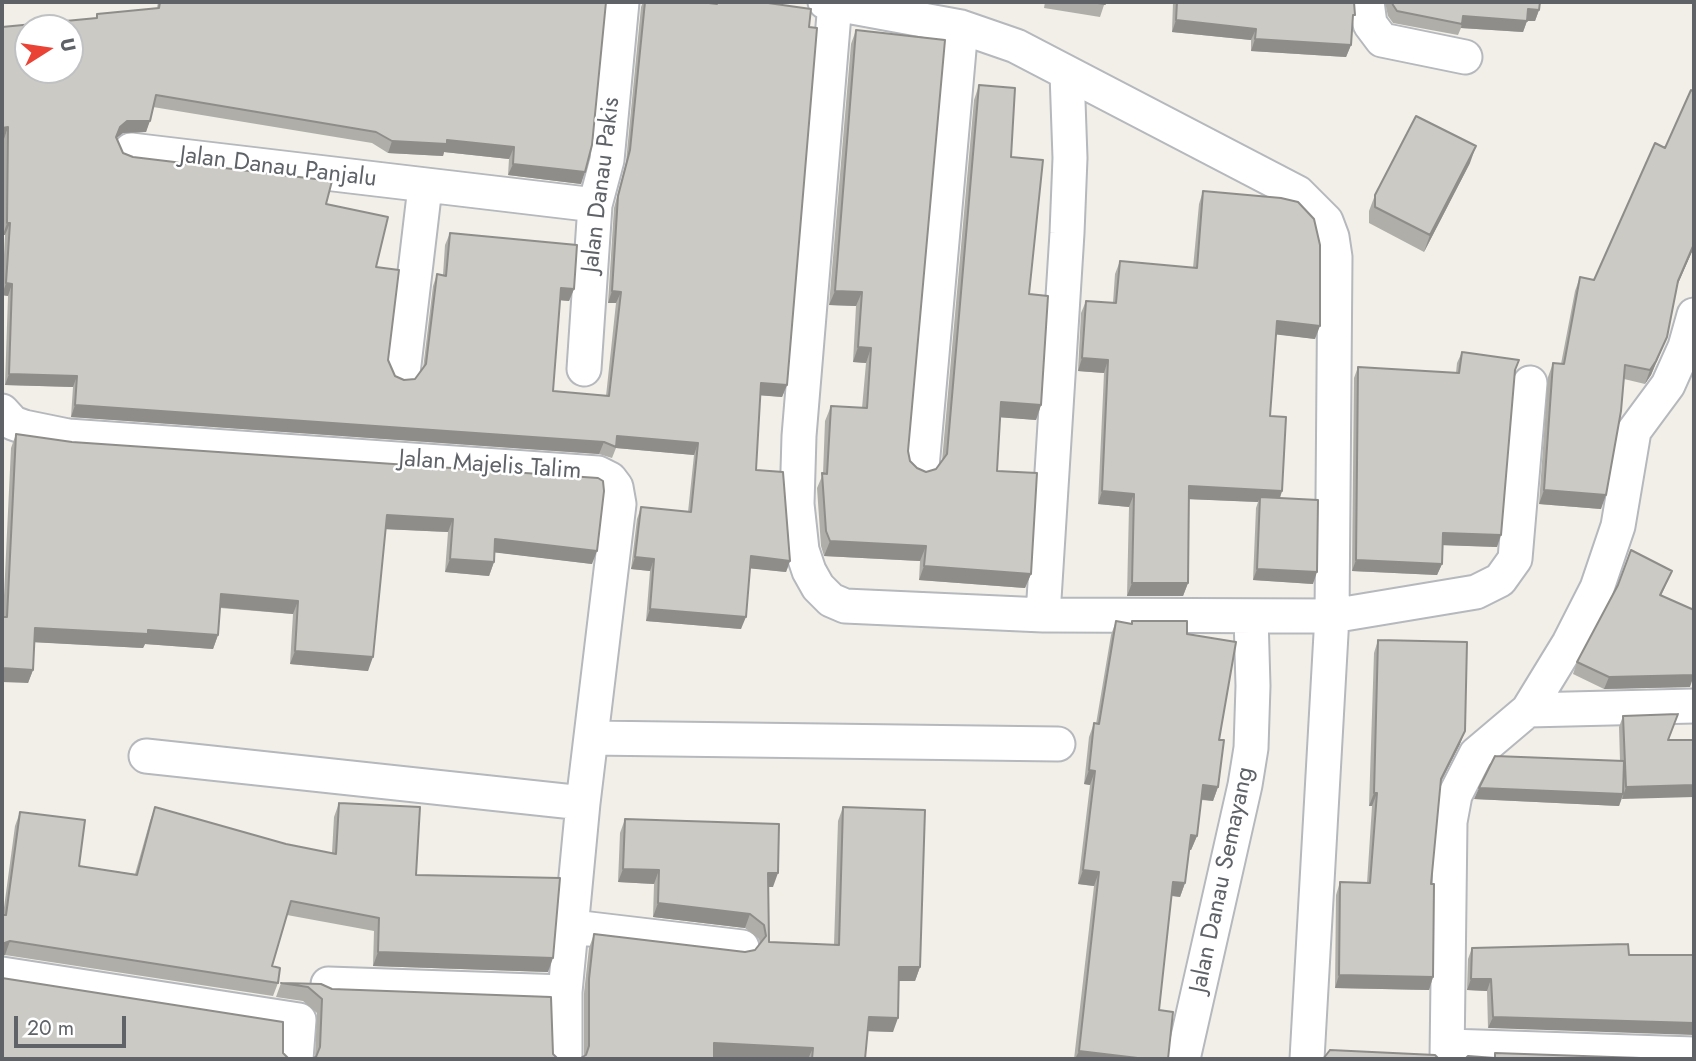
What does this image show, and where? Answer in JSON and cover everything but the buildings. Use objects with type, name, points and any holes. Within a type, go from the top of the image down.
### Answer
[{"type":"street","name":"Jalan Danau Pakis","points":[[584,369],[595,205],[607,160],[622,2]]},
{"type":"street","points":[[1307,1059],[1332,616],[1335,257],[1326,221],[1298,193],[1016,46],[961,27],[831,2],[799,436],[797,504],[802,550],[809,570],[818,587],[831,600],[845,606],[1044,615],[1332,616],[1476,593],[1500,580],[1515,559],[1530,383]]},
{"type":"street","points":[[1367,2],[1370,24],[1382,40],[1465,57]]},
{"type":"street","points":[[922,467],[961,27]]},
{"type":"street","points":[[1044,615],[1067,233],[1070,158],[1067,73]]},
{"type":"street","name":"Jalan Danau Panjalu","points":[[131,150],[425,187],[595,205]]},
{"type":"street","points":[[403,373],[425,187]]},
{"type":"street","points":[[1694,315],[1685,369],[1634,432],[1618,526],[1597,588],[1550,676],[1528,710],[1476,754],[1455,795],[1450,822],[1448,1052],[1694,1054]]},
{"type":"street","name":"Jalan Majelis Talim","points":[[2,411],[13,422],[24,427],[68,436],[583,472],[610,479],[616,487],[619,504],[583,803],[565,992],[565,1059]]},
{"type":"street","name":"Jalan Danau Semayang","points":[[1183,1059],[1237,832],[1247,773],[1253,687],[1251,616]]},
{"type":"street","points":[[1528,710],[1694,706]]},
{"type":"street","points":[[591,738],[1058,744]]},
{"type":"street","points":[[146,755],[583,803]]},
{"type":"street","points":[[573,927],[741,947]]},
{"type":"street","points":[[2,974],[299,1020],[296,1059]]},
{"type":"street","points":[[328,984],[565,992]]}]
